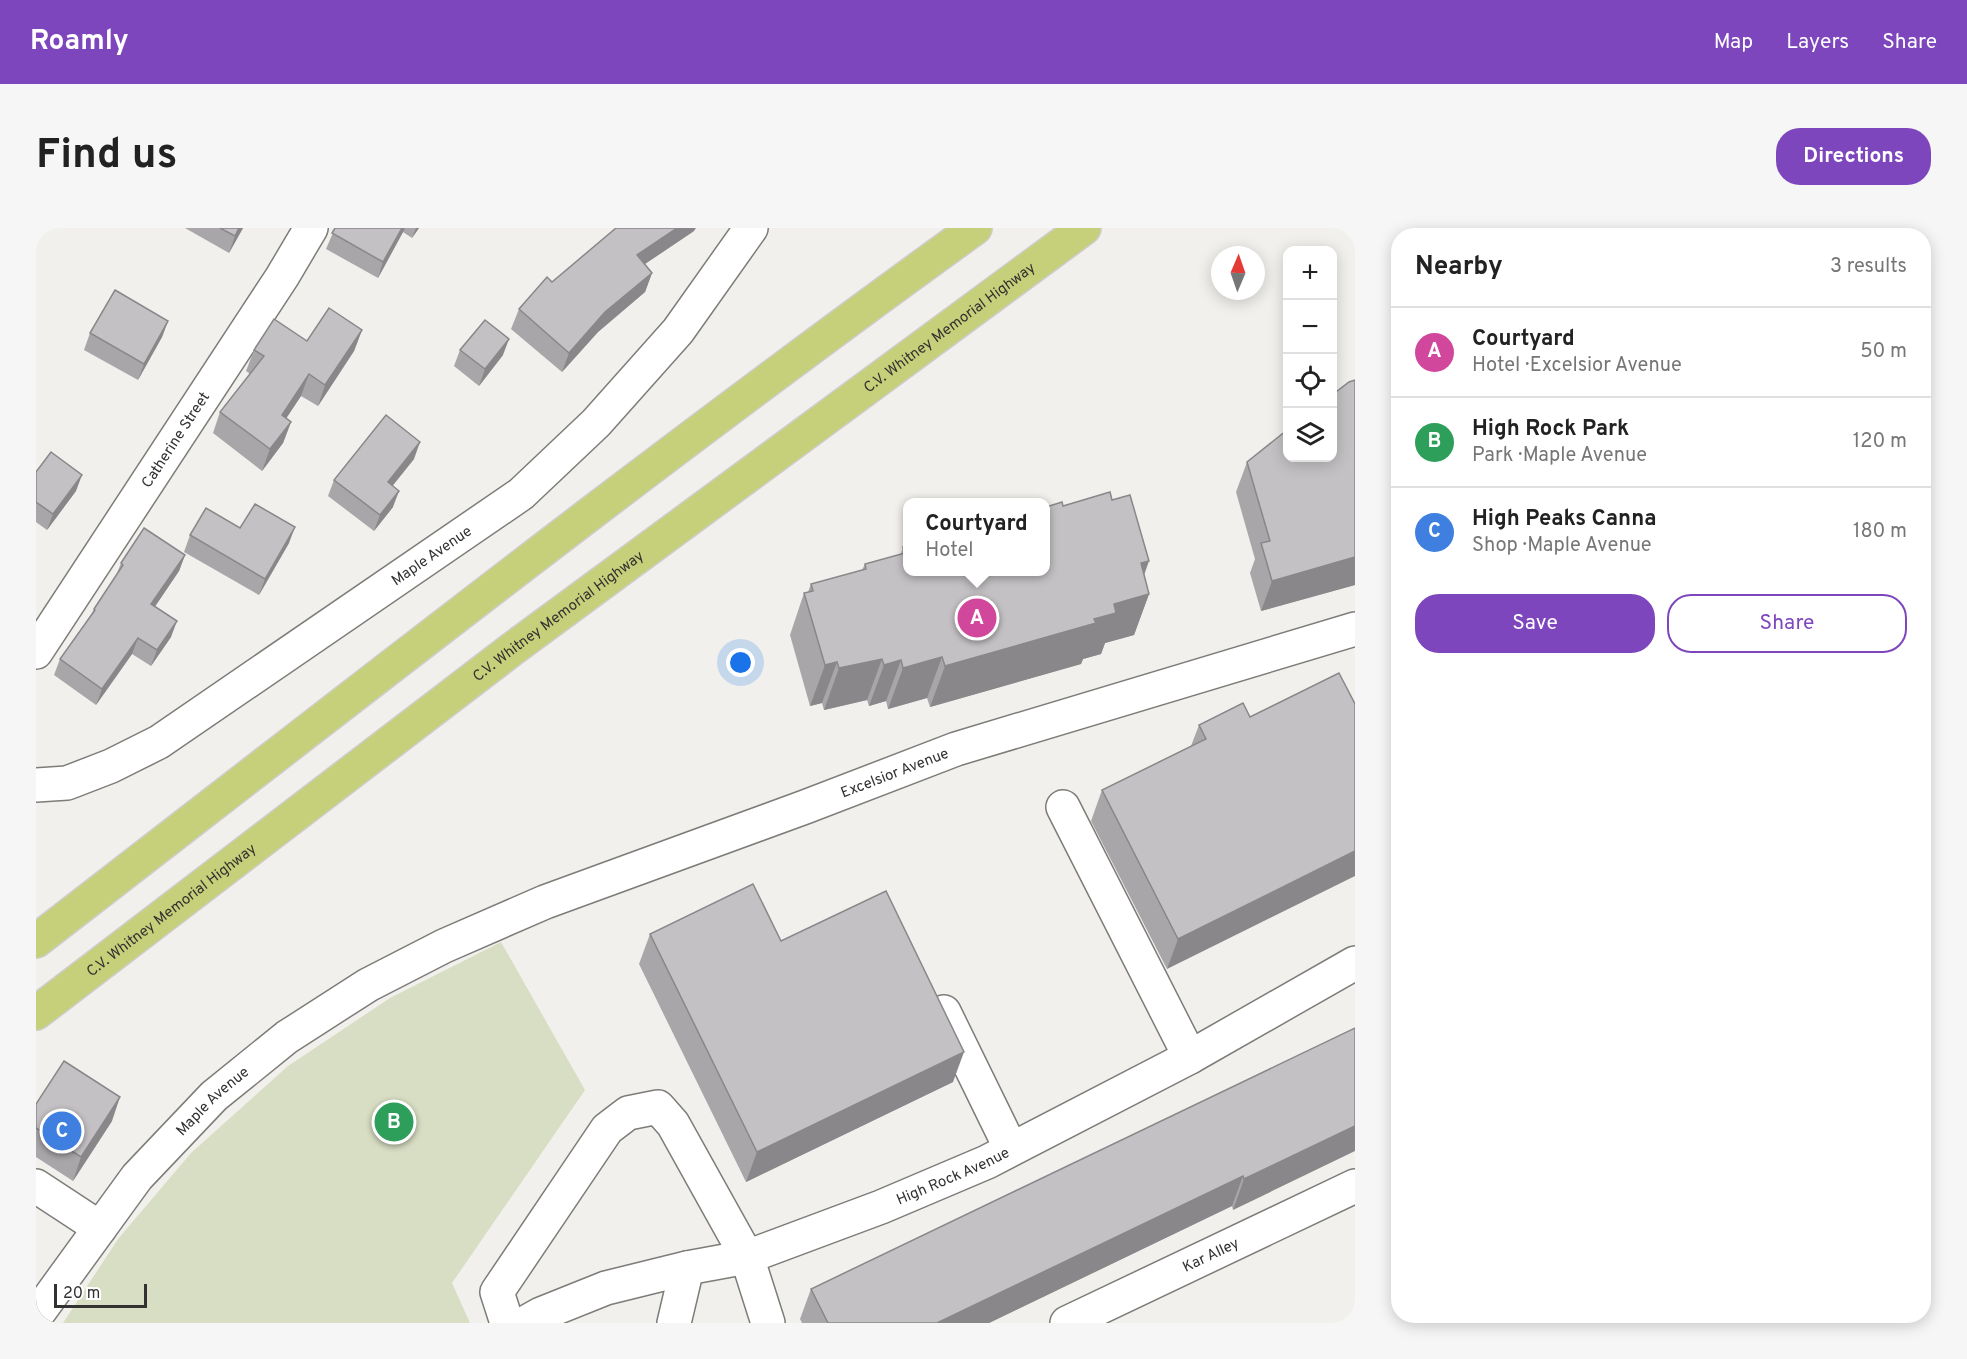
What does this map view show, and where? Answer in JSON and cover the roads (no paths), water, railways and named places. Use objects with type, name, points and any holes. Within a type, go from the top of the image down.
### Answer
[{"type":"highway","points":[[36,941],[827,335],[975,228]]},
{"type":"highway","name":"C.V. Whitney Memorial Highway","points":[[36,1013],[511,650],[1084,228]]},
{"type":"street","name":"Catherine Street","points":[[36,652],[282,277],[311,228]]},
{"type":"street","name":"Maple Avenue","points":[[36,785],[67,783],[111,766],[159,742],[521,494],[596,423],[678,331],[751,228]]},
{"type":"street","name":"Excelsior Avenue","points":[[444,946],[545,902],[956,749],[1355,629]]},
{"type":"street","points":[[1063,807],[1190,1057]]},
{"type":"street","name":"Maple Avenue","points":[[36,1316],[137,1177],[214,1096],[247,1067],[325,1011],[444,946]]},
{"type":"street","name":"High Rock Avenue","points":[[525,1323],[541,1314],[606,1288],[687,1268],[747,1257],[881,1207],[976,1166],[1190,1057],[1355,963]]},
{"type":"street","points":[[930,984],[1011,1149]]},
{"type":"street","points":[[507,1323],[497,1292],[607,1129],[628,1113],[658,1107],[673,1124],[747,1257],[768,1323]]},
{"type":"street","points":[[36,1186],[100,1228]]},
{"type":"street","name":"Kar Alley","points":[[1067,1323],[1355,1186]]},
{"type":"street","points":[[674,1323],[687,1268]]},
{"type":"place","name":"Courtyard","points":[[977,618]]},
{"type":"place","name":"High Rock Park","points":[[394,1122]]},
{"type":"place","name":"High Peaks Canna","points":[[62,1131]]}]
